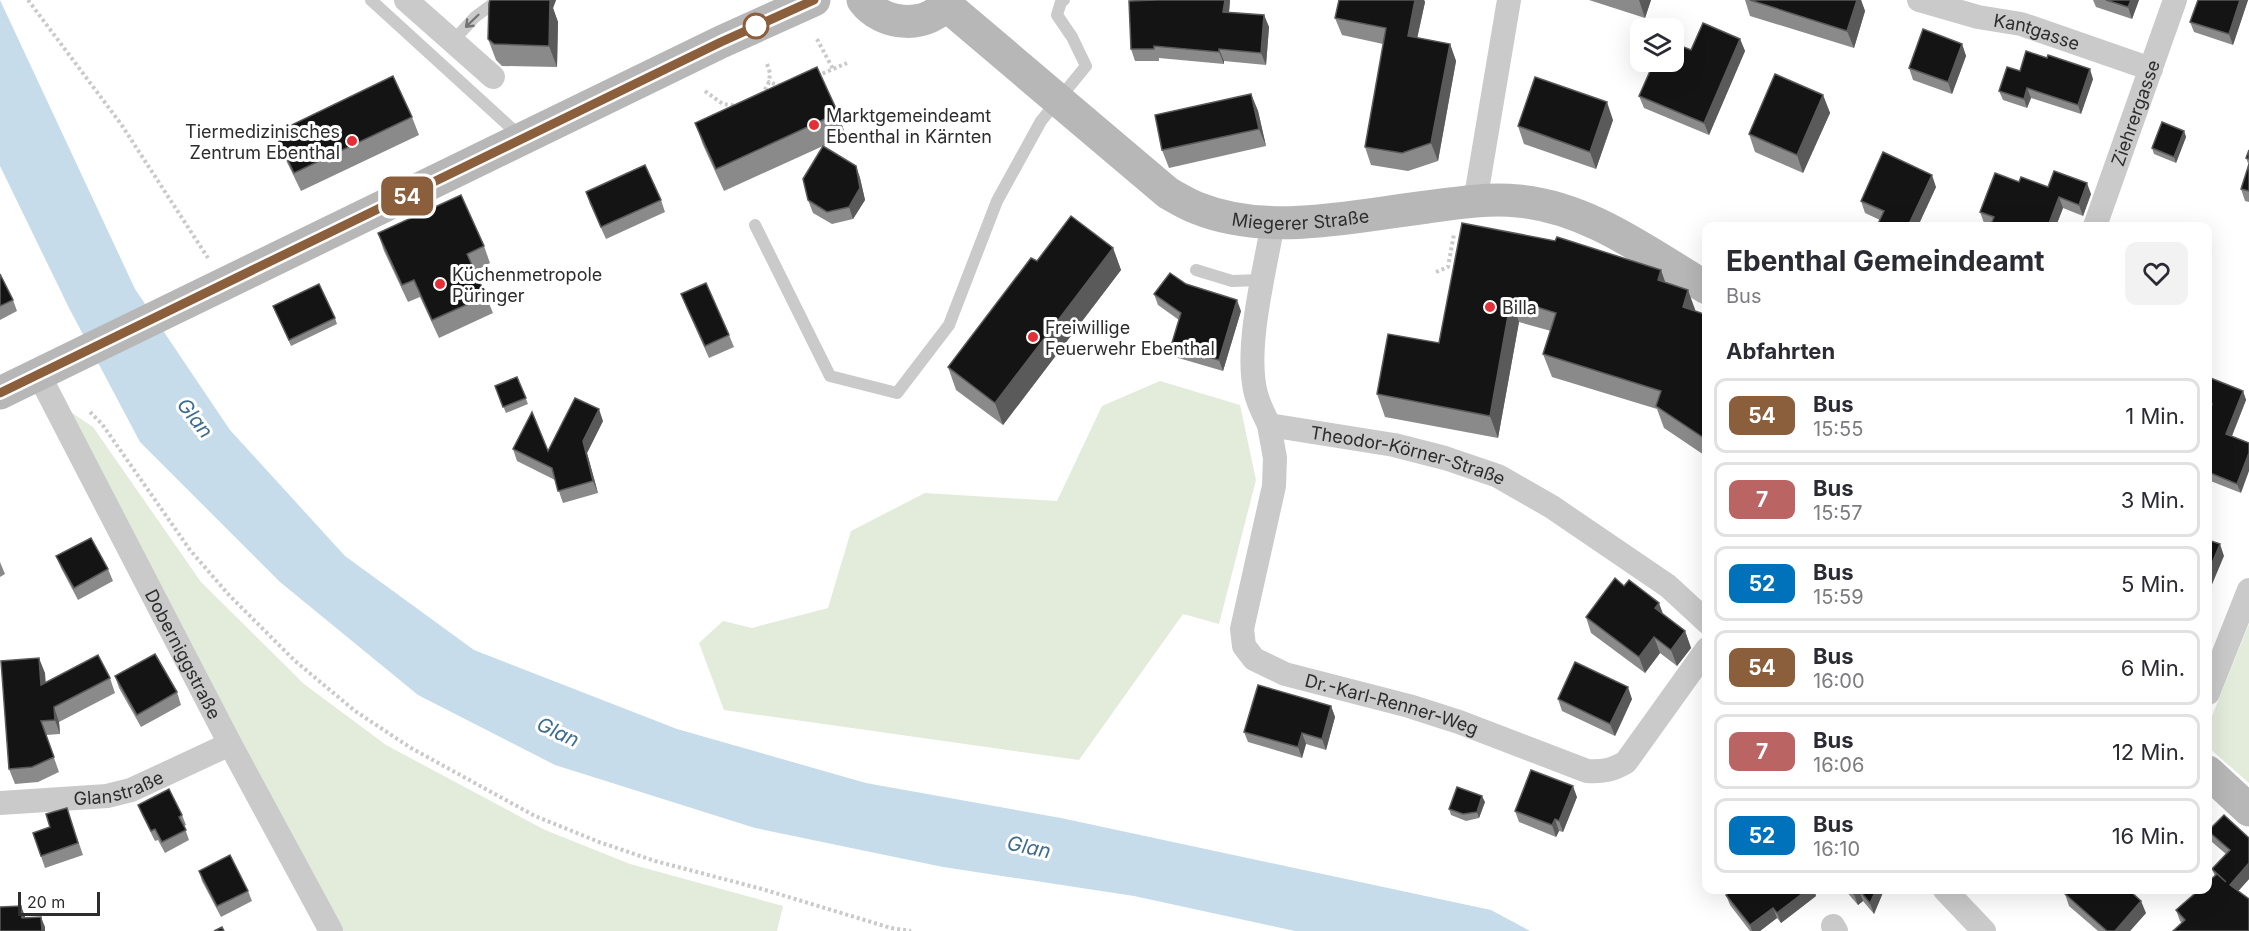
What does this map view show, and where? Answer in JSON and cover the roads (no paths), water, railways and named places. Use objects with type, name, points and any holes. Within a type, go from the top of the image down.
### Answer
[{"type":"main road","points":[[0,393],[721,42],[814,0]]},
{"type":"main road","name":"Miegerer Straße","points":[[863,0],[882,17],[905,22],[927,18],[947,2],[1057,100],[1168,193],[1197,208],[1226,217],[1273,222],[1312,222],[1465,214],[1518,201],[1558,209],[1597,223],[1702,285]]},
{"type":"main road","points":[[2212,776],[2249,810]]},
{"type":"street","points":[[406,0],[493,77]]},
{"type":"street","points":[[1465,214],[1509,0]]},
{"type":"street","name":"Kantgasse","points":[[1919,0],[1978,17],[2021,24],[2151,69]]},
{"type":"street","name":"Ziehrergasse","points":[[2096,222],[2175,0]]},
{"type":"street","points":[[1269,425],[1256,395],[1252,372],[1252,346],[1273,222]]},
{"type":"street","name":"Doberniggstraße","points":[[44,372],[230,744],[331,931]]},
{"type":"street","name":"Theodor-Körner-Straße","points":[[1269,425],[1394,445],[1445,458],[1498,476],[1552,507],[1668,586],[1702,617]]},
{"type":"street","name":"Dr.-Karl-Renner-Weg","points":[[1269,425],[1275,458],[1274,486],[1242,629],[1244,646],[1254,659],[1285,674],[1409,706],[1459,722],[1587,771],[1601,772],[1615,769],[1626,762],[1702,656]]},
{"type":"street","points":[[2212,683],[2249,590]]},
{"type":"street","name":"Glanstraße","points":[[0,803],[107,796],[131,790],[230,744]]},
{"type":"street","points":[[1949,894],[1984,931]]},
{"type":"lane","points":[[372,0],[523,138]]},
{"type":"lane","points":[[755,225],[830,376],[897,393],[949,325],[998,201],[1041,121],[1086,66],[1072,37],[1057,15],[1061,2],[1064,0]]},
{"type":"lane","points":[[453,41],[475,18],[494,3]]},
{"type":"lane","points":[[1196,270],[1232,281],[1263,280]]},
{"type":"water","name":"Glan","points":[[0,0],[135,289],[230,430],[345,556],[474,650],[677,729],[866,783],[1061,818],[1491,910],[1530,931],[1295,931],[1134,896],[943,867],[755,828],[555,765],[418,695],[280,582],[140,442],[69,308],[0,166]]},
{"type":"place","name":"Marktgemeindeamt Ebenthal in Kärnten","points":[[814,125]]},
{"type":"place","name":"Tiermedizinisches Zentrum Ebenthal","points":[[352,141]]},
{"type":"place","name":"Küchenmetropole Püringer","points":[[440,284]]},
{"type":"place","name":"Billa","points":[[1490,307]]},
{"type":"place","name":"Freiwillige Feuerwehr Ebenthal","points":[[1033,337]]}]
